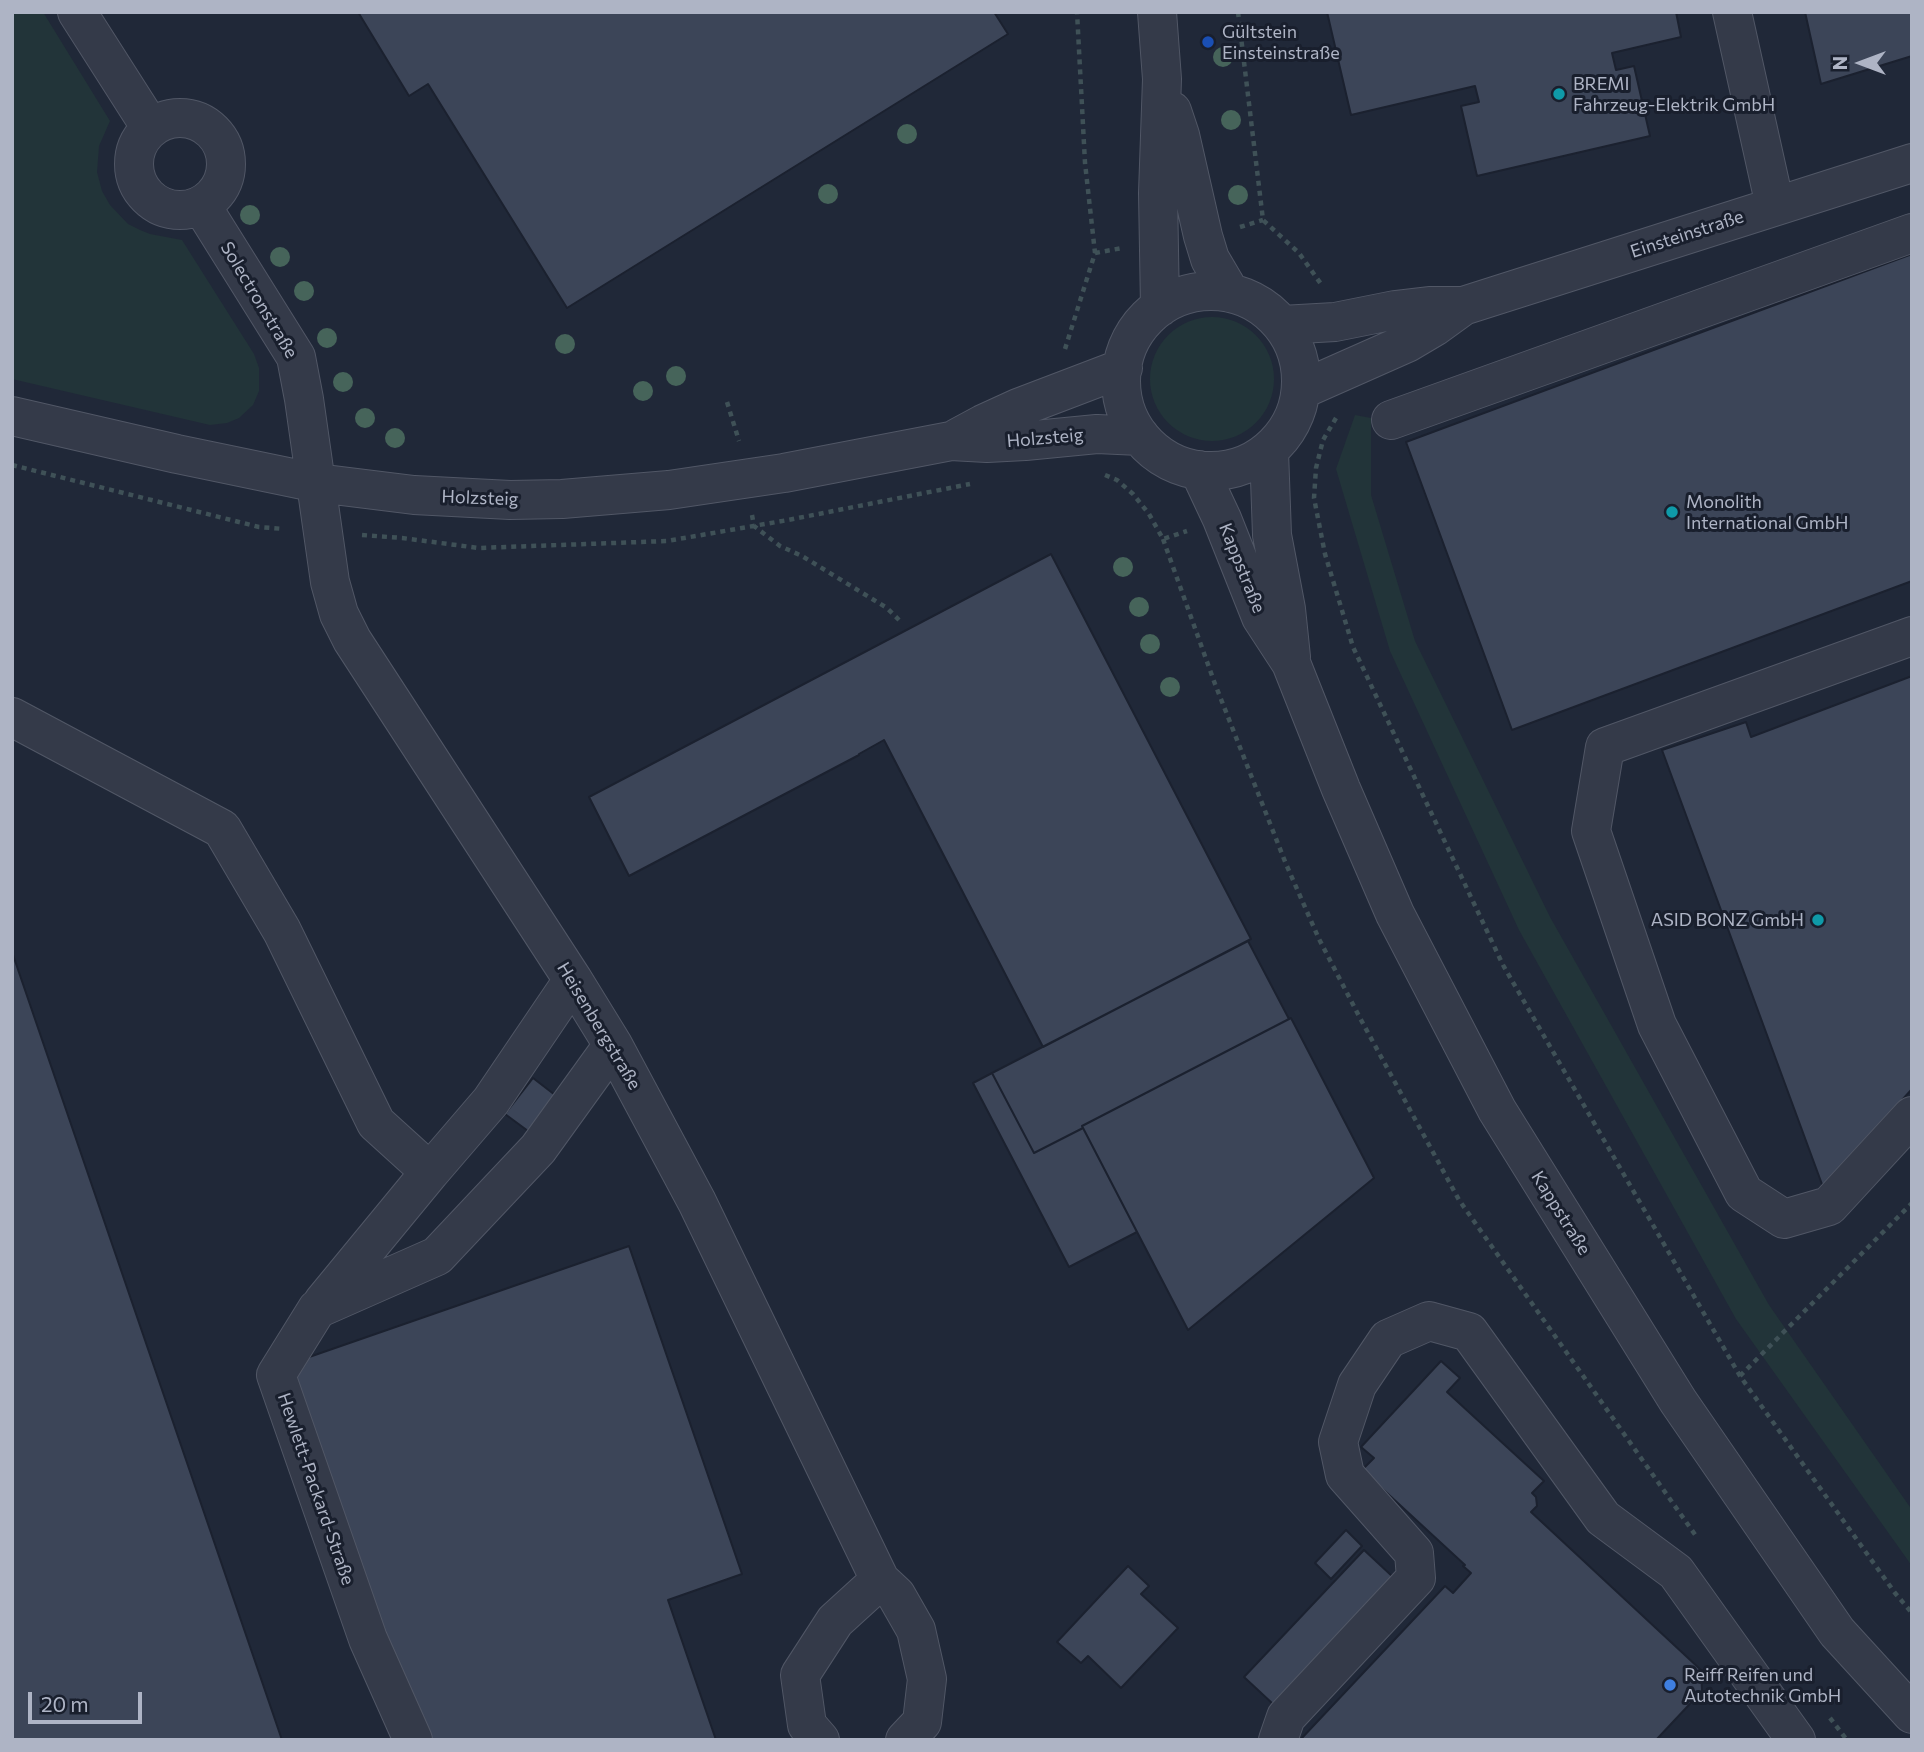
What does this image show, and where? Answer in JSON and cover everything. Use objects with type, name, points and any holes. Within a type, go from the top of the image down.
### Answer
[{"type":"street","points":[[77,12],[151,128]]},
{"type":"street","points":[[1157,12],[1162,79],[1158,193],[1160,307]]},
{"type":"street","points":[[1732,12],[1775,206]]},
{"type":"street","points":[[1162,79],[1180,135],[1210,259],[1230,293]]},
{"type":"street","points":[[187,118],[205,125],[219,138],[226,156],[224,175],[216,192],[201,205],[183,210],[164,207],[148,197],[137,181],[134,161],[139,143],[151,128],[168,119],[187,118]]},
{"type":"street","name":"Einsteinstraße","points":[[1282,325],[1335,323],[1395,310],[1429,306],[1463,306],[1912,163]]},
{"type":"street","name":"Solectronstraße","points":[[201,205],[296,357],[317,483]]},
{"type":"street","points":[[1391,420],[1912,233]]},
{"type":"street","points":[[1193,292],[1230,293],[1259,304],[1282,325],[1297,355],[1301,390],[1290,423],[1269,451],[1236,468],[1199,470],[1166,459],[1140,436],[1130,420],[1125,403],[1121,386],[1123,368],[1135,333],[1160,307],[1193,292]]},
{"type":"street","name":"Einsteinstraße","points":[[1301,390],[1407,343],[1463,306]]},
{"type":"street","name":"Holzsteig","points":[[12,416],[317,483],[461,499],[562,499],[669,490],[746,479],[894,454],[951,441],[983,424],[1123,368]]},
{"type":"street","name":"Holzsteig","points":[[951,441],[987,443],[1097,434],[1140,436]]},
{"type":"street","name":"Kappstraße","points":[[1269,451],[1272,535],[1286,609],[1291,663]]},
{"type":"street","name":"Kappstraße","points":[[1199,470],[1222,519],[1261,617],[1291,663],[1395,914],[1497,1110],[1700,1434],[1837,1632],[1912,1714]]},
{"type":"street","name":"Heisenbergstraße","points":[[317,483],[330,582],[352,640],[613,1045],[697,1202],[880,1580],[896,1595],[916,1630],[927,1679],[922,1722],[905,1740]]},
{"type":"street","points":[[1912,636],[1605,747],[1591,831],[1657,1025],[1744,1193],[1784,1219],[1829,1206],[1912,1116]]},
{"type":"street","points":[[12,717],[222,830],[282,931],[376,1123],[430,1172]]},
{"type":"street","points":[[317,1309],[491,1101],[573,980]]},
{"type":"street","points":[[317,1309],[437,1256],[538,1149],[613,1045]]},
{"type":"street","name":"Hewlett-Packard-Straße","points":[[317,1309],[276,1375],[368,1639],[413,1740]]},
{"type":"street","points":[[1278,1740],[1286,1717],[1416,1578],[1414,1553],[1345,1475],[1338,1442],[1357,1385],[1388,1339],[1429,1321],[1469,1332],[1603,1518],[1676,1572],[1796,1740]]},
{"type":"street","points":[[820,1740],[807,1726],[800,1675],[835,1621],[880,1580]]},
{"type":"path","points":[[1066,389],[1062,361],[1095,253],[1084,163],[1077,12]]},
{"type":"path","points":[[1238,12],[1263,220]]},
{"type":"path","points":[[727,402],[737,430],[754,526],[780,546],[802,556],[887,608],[899,620]]},
{"type":"path","points":[[1341,412],[1323,440],[1316,468],[1314,498],[1325,554],[1353,647],[1503,965],[1740,1376],[1895,1593],[1912,1612]]},
{"type":"path","points":[[1163,539],[1215,684],[1286,864],[1319,939],[1360,1018],[1459,1200],[1697,1537]]},
{"type":"path","points":[[1740,1376],[1912,1203]]},
{"type":"path","points":[[1830,1717],[1847,1740]]},
{"type":"shaded area","points":[[12,12],[43,12],[110,121],[99,146],[97,172],[102,191],[110,205],[128,224],[140,230],[182,240],[254,354],[259,368],[259,391],[253,405],[239,418],[210,425],[12,379]]},
{"type":"shaded area","points":[[1212,317],[1236,322],[1256,335],[1269,355],[1274,379],[1269,403],[1256,423],[1236,436],[1212,441],[1188,436],[1168,423],[1155,403],[1150,379],[1155,355],[1168,335],[1188,322]]},
{"type":"shaded area","points":[[1355,415],[1371,418],[1371,495],[1415,641],[1550,917],[1769,1305],[1912,1510],[1912,1566],[1736,1319],[1519,930],[1390,651],[1336,469]]},
{"type":"building","points":[[358,12],[994,12],[1008,34],[567,308],[428,84],[409,96]]},
{"type":"building","name":"BREMI Fahrzeug-Elektrik GmbH","points":[[1327,12],[1676,12],[1681,37],[1612,53],[1616,70],[1634,66],[1650,136],[1477,176],[1461,106],[1479,102],[1475,86],[1351,115]]},
{"type":"building","points":[[1805,12],[1912,12],[1912,56],[1821,84]]},
{"type":"building","name":"Monolith International GmbH","points":[[1912,254],[1912,581],[1512,730],[1406,442]]},
{"type":"building","points":[[1051,554],[1251,939],[1043,1047],[884,740],[629,876],[589,797]]},
{"type":"building","name":"ASID BONZ GmbH","points":[[1912,676],[1912,1089],[1823,1187],[1662,750],[1746,722],[1751,737]]},
{"type":"building","points":[[1248,941],[1289,1019],[1034,1153],[992,1073]]},
{"type":"building","points":[[12,952],[282,1740],[12,1740]]},
{"type":"building","points":[[1291,1018],[1374,1178],[1188,1330],[1082,1126]]},
{"type":"building","points":[[992,1073],[1034,1153],[1083,1128],[1137,1232],[1069,1267],[973,1083]]},
{"type":"building","points":[[533,1078],[555,1095],[528,1131],[505,1114]]},
{"type":"building","points":[[629,1246],[742,1574],[668,1600],[716,1740],[417,1740],[289,1364]]},
{"type":"building","points":[[1441,1361],[1460,1378],[1447,1392],[1544,1481],[1532,1493],[1536,1497],[1537,1506],[1531,1512],[1701,1670],[1702,1691],[1656,1740],[1301,1739],[1445,1586],[1453,1593],[1471,1573],[1362,1470],[1374,1458],[1361,1447]]},
{"type":"building","points":[[1346,1530],[1362,1546],[1331,1579],[1315,1563]]},
{"type":"building","points":[[1364,1550],[1393,1577],[1273,1704],[1244,1677]]},
{"type":"building","points":[[1128,1566],[1149,1586],[1141,1594],[1178,1628],[1121,1688],[1088,1656],[1081,1663],[1057,1642]]},
{"type":"place","name":"Gültstein Einsteinstraße","points":[[1208,42]]},
{"type":"place","name":"BREMI Fahrzeug-Elektrik GmbH","points":[[1559,94]]},
{"type":"place","name":"Monolith International GmbH","points":[[1672,512]]},
{"type":"place","name":"ASID BONZ GmbH","points":[[1818,920]]},
{"type":"place","name":"Reiff Reifen und Autotechnik GmbH","points":[[1670,1685]]}]
